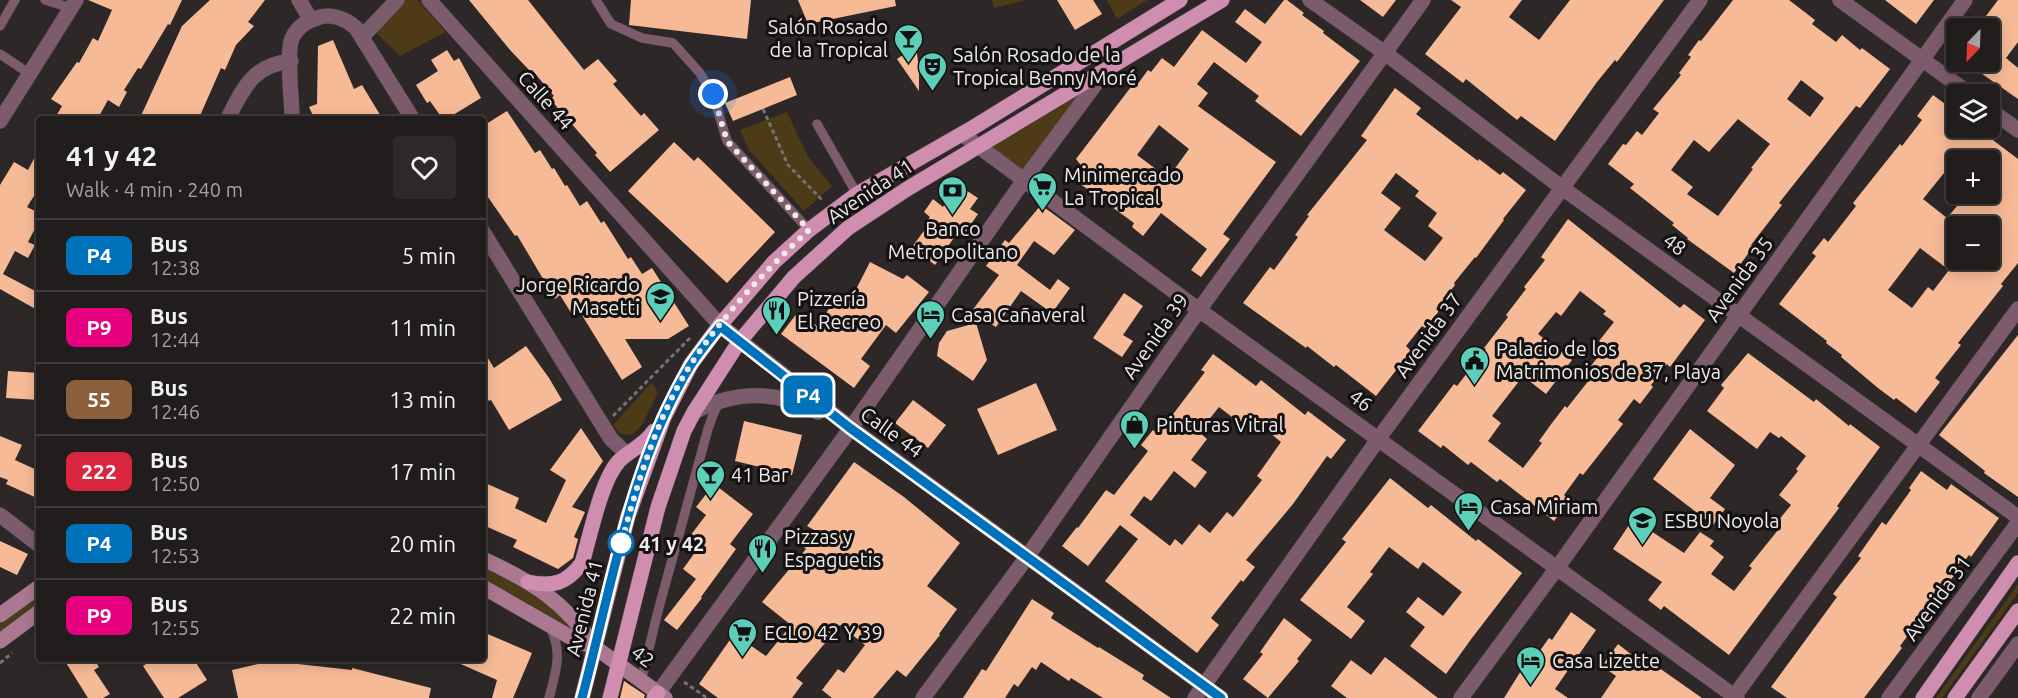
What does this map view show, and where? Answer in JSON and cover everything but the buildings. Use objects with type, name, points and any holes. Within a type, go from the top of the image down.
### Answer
[{"type":"main road","name":"Avenida 41","points":[[582,698],[628,516],[664,417],[691,364],[774,262],[832,211],[857,194],[962,134],[1180,0]]},
{"type":"main road","name":"Avenida 41","points":[[610,698],[658,507],[684,431],[739,342],[794,277],[848,228],[907,189],[979,148],[1222,0]]},
{"type":"main road","points":[[528,582],[555,583],[573,575],[578,569],[582,563],[608,477],[618,462],[647,441],[664,417]]},
{"type":"main road","points":[[486,560],[528,582],[568,612],[596,648]]},
{"type":"main road","points":[[1923,698],[2018,563]]},
{"type":"main road","points":[[0,615],[36,589]]},
{"type":"main road","points":[[486,589],[572,638],[596,648]]},
{"type":"main road","points":[[1955,698],[2018,611]]},
{"type":"main road","points":[[0,641],[36,614]]},
{"type":"main road","name":"42","points":[[596,648],[619,663],[659,696]]},
{"type":"street","points":[[299,0],[311,20]]},
{"type":"street","points":[[362,37],[397,0]]},
{"type":"street","name":"Calle 44","points":[[429,0],[720,326],[850,428],[1027,557],[1200,692],[1221,698]]},
{"type":"street","name":"48","points":[[1310,0],[1385,52],[1561,187],[2018,517]]},
{"type":"street","name":"Avenida 39","points":[[923,698],[1027,557],[1199,310],[1423,0]]},
{"type":"street","name":"Avenida 37","points":[[1200,692],[1379,438],[1700,0]]},
{"type":"street","points":[[1840,0],[1956,84]]},
{"type":"street","name":"Avenida 35","points":[[1461,698],[1965,0]]},
{"type":"street","points":[[0,121],[73,4]]},
{"type":"street","points":[[292,116],[290,45],[297,30],[321,16],[342,18],[356,28],[411,116]]},
{"type":"street","points":[[229,116],[241,94],[260,71],[269,65],[291,61]]},
{"type":"street","points":[[659,696],[1024,180],[1106,70]]},
{"type":"street","points":[[2000,117],[2018,130]]},
{"type":"street","name":"46","points":[[962,134],[1199,310],[1735,697]]},
{"type":"street","points":[[486,237],[611,439],[627,454]]},
{"type":"street","points":[[1735,697],[2018,309]]},
{"type":"street","points":[[694,412],[721,400],[742,395],[800,403],[850,428]]},
{"type":"street","points":[[0,515],[36,543]]},
{"type":"street","name":"Avenida 31","points":[[1889,698],[2018,523]]},
{"type":"street","points":[[1979,698],[2018,644]]},
{"type":"lane","points":[[0,26],[15,0]]},
{"type":"lane","points":[[45,0],[73,4]]},
{"type":"lane","points":[[596,0],[610,24],[642,38],[673,43],[700,73],[713,94],[727,141],[809,230]]},
{"type":"lane","points":[[0,55],[30,74]]},
{"type":"lane","points":[[817,124],[857,194]]},
{"type":"lane","points":[[641,681],[708,429],[712,415],[721,400]]},
{"type":"lane","name":"Avenida 41","points":[[548,625],[557,641],[558,653],[549,698]]},
{"type":"path","points":[[763,109],[788,165],[832,211]]},
{"type":"path","points":[[603,426],[694,334]]},
{"type":"shaded area","points":[[404,0],[417,0],[446,32],[400,56],[374,31]]},
{"type":"shaded area","points":[[992,0],[1026,0],[994,8]]},
{"type":"shaded area","points":[[1107,0],[1147,0],[1117,19]]},
{"type":"shaded area","points":[[1106,70],[1024,180],[979,148]]},
{"type":"shaded area","points":[[787,112],[808,157],[832,186],[804,211],[749,150],[740,130]]},
{"type":"shaded area","points":[[652,382],[658,393],[642,425],[633,434],[619,432],[613,425]]},
{"type":"shaded area","points":[[486,570],[519,586],[541,601],[571,628],[486,580]]},
{"type":"shaded area","points":[[2018,584],[2018,593],[1942,698],[1936,698]]},
{"type":"shaded area","points":[[36,598],[36,606],[0,632],[0,624]]},
{"type":"bus line","name":"P4","points":[[582,698],[628,516],[646,461],[664,417],[691,364],[720,326],[850,428],[1221,698]]},
{"type":"place","name":"Salón Rosado de la Tropical","points":[[909,64]]},
{"type":"place","name":"Salón Rosado de la Tropical Benny Moré","points":[[932,92]]},
{"type":"place","name":"Minimercado La Tropical","points":[[1043,212]]},
{"type":"place","name":"Banco Metropolitano","points":[[953,216]]},
{"type":"place","name":"Jorge Ricardo Masetti","points":[[661,322]]},
{"type":"place","name":"Pizzería El Recreo","points":[[776,336]]},
{"type":"place","name":"Casa Cañaveral","points":[[930,340]]},
{"type":"place","name":"Palacio de los Matrimonios de 37, Playa","points":[[1475,386]]},
{"type":"place","name":"Pinturas Vitral","points":[[1135,450]]},
{"type":"place","name":"41 Bar","points":[[710,500]]},
{"type":"place","name":"Casa Miriam","points":[[1469,532]]},
{"type":"place","name":"41 y 42","points":[[621,543]]},
{"type":"place","name":"ESBU Noyola","points":[[1643,546]]},
{"type":"place","name":"Pizzas y Espaguetis","points":[[763,574]]},
{"type":"place","name":"ECLO 42 Y 39","points":[[743,658]]},
{"type":"place","name":"Casa Lizette","points":[[1531,686]]},
{"type":"route","points":[[621,543],[619,552],[646,461],[664,417],[691,364],[774,262],[809,230],[727,141],[713,94]]}]
